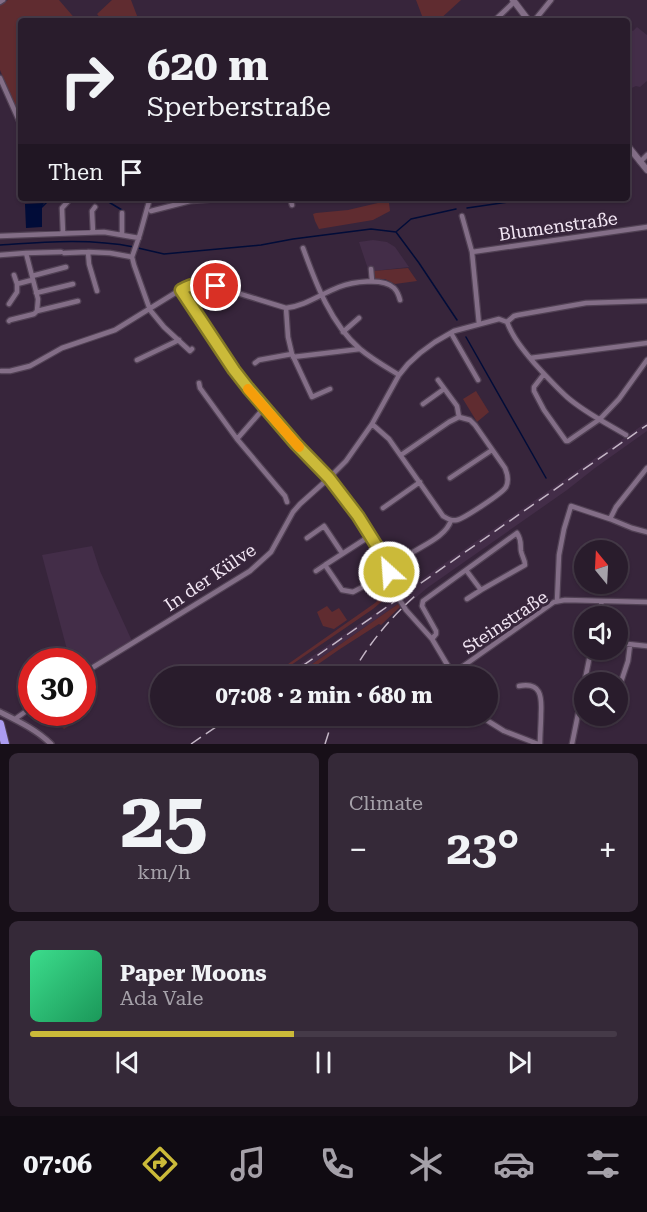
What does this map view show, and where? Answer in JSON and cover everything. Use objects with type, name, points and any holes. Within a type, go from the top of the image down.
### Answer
[{"type":"highway","points":[[0,724],[5,744]]},
{"type":"main road","points":[[513,1],[527,18]]},
{"type":"main road","points":[[630,149],[647,170]]},
{"type":"street","points":[[536,18],[551,0]]},
{"type":"street","points":[[497,18],[513,1]]},
{"type":"street","points":[[0,78],[18,118]]},
{"type":"street","points":[[640,162],[647,155]]},
{"type":"street","points":[[63,233],[62,208],[68,201]]},
{"type":"street","points":[[149,201],[132,257],[134,265],[150,310],[164,327],[190,351],[192,349]]},
{"type":"street","points":[[151,211],[184,201]]},
{"type":"street","points":[[291,201],[292,206]]},
{"type":"street","points":[[93,232],[92,211],[95,207]]},
{"type":"street","points":[[122,213],[122,234]]},
{"type":"street","points":[[462,216],[472,252],[479,324]]},
{"type":"street","name":"Blumenstraße","points":[[472,252],[647,227]]},
{"type":"street","points":[[0,236],[93,232],[122,234],[138,240]]},
{"type":"street","points":[[303,248],[322,294],[343,332],[360,349],[399,375]]},
{"type":"street","points":[[0,255],[88,252],[132,257]]},
{"type":"street","points":[[88,252],[97,291]]},
{"type":"street","points":[[26,254],[38,299],[37,311]]},
{"type":"street","points":[[17,284],[66,267]]},
{"type":"street","points":[[371,269],[372,281]]},
{"type":"street","points":[[9,304],[17,292],[14,275]]},
{"type":"street","points":[[1,371],[30,366],[62,348],[115,330],[195,284],[208,284],[286,308],[296,306],[341,286],[372,281],[393,286],[400,300]]},
{"type":"street","points":[[36,293],[73,284]]},
{"type":"street","points":[[181,290],[237,374],[264,408],[329,478],[358,516],[383,556],[394,589],[406,610],[432,639],[447,666]]},
{"type":"street","points":[[9,321],[34,314],[37,311],[78,301]]},
{"type":"street","name":"In der Külve","points":[[96,665],[250,571],[271,552],[293,512],[346,461],[372,424],[399,375],[420,353],[435,342],[465,327],[499,319],[507,322],[518,315],[576,305],[647,301]]},
{"type":"street","points":[[286,308],[288,337],[293,356],[312,397],[330,389]]},
{"type":"street","points":[[343,332],[359,318]]},
{"type":"street","points":[[507,322],[514,338],[530,358],[568,398],[626,435]]},
{"type":"street","points":[[451,333],[478,380]]},
{"type":"street","points":[[137,360],[179,340]]},
{"type":"street","points":[[530,358],[647,344]]},
{"type":"street","points":[[255,363],[259,360],[360,349]]},
{"type":"street","points":[[544,374],[534,387],[534,391],[544,410],[568,441],[600,419],[620,399],[647,360]]},
{"type":"street","points":[[438,380],[457,406],[459,417]]},
{"type":"street","points":[[199,383],[200,388],[237,439],[285,496],[287,502]]},
{"type":"street","points":[[423,404],[444,388]]},
{"type":"street","points":[[237,439],[264,408]]},
{"type":"street","points":[[372,424],[389,438],[441,513],[451,520],[465,517],[506,488],[507,472],[472,422],[466,418],[459,417],[449,422],[401,454]]},
{"type":"street","points":[[450,478],[492,450]]},
{"type":"street","points":[[609,519],[622,498],[647,468]]},
{"type":"street","points":[[383,508],[420,482]]},
{"type":"street","points":[[557,601],[559,555],[571,506],[647,532]]},
{"type":"street","points":[[414,552],[445,531],[451,520]]},
{"type":"street","points":[[307,538],[324,526],[342,553]]},
{"type":"street","points":[[432,639],[436,631],[422,606],[423,601],[517,532],[521,540],[521,552],[526,561],[525,566],[467,599]]},
{"type":"street","points":[[316,571],[370,536]]},
{"type":"street","points":[[325,565],[342,590],[353,592],[370,583]]},
{"type":"street","points":[[466,570],[481,590]]},
{"type":"street","name":"Steinstraße","points":[[465,666],[542,609],[557,601],[647,602]]},
{"type":"street","points":[[601,606],[602,602]]},
{"type":"street","points":[[624,672],[630,645],[647,646]]},
{"type":"street","points":[[496,726],[539,744],[542,698],[537,689],[532,686],[519,686]]},
{"type":"street","points":[[0,712],[39,733],[51,744]]},
{"type":"street","points":[[572,744],[575,726]]},
{"type":"shaded area","points":[[8,0],[59,0],[74,18],[18,18],[18,112],[0,70],[0,5]]},
{"type":"shaded area","points":[[112,0],[131,0],[138,18],[100,18],[97,14]]},
{"type":"shaded area","points":[[416,0],[461,0],[441,18],[423,18]]},
{"type":"shaded area","points":[[637,27],[647,35],[647,81],[640,87],[630,89],[630,29],[633,31]]},
{"type":"shaded area","points":[[382,202],[389,203],[390,211],[373,220],[319,229],[313,214],[348,210]]},
{"type":"shaded area","points":[[373,240],[387,242],[395,247],[409,267],[373,271],[372,268],[368,269],[359,242]]},
{"type":"shaded area","points":[[408,268],[417,281],[395,284],[385,279],[376,280],[374,278],[373,271]]},
{"type":"shaded area","points":[[476,391],[489,412],[477,422],[463,399]]},
{"type":"shaded area","points":[[647,422],[647,431],[427,588],[406,606],[400,596],[412,586]]},
{"type":"shaded area","points":[[92,546],[100,571],[132,641],[96,663],[96,648],[67,648],[42,555]]},
{"type":"shaded area","points":[[388,581],[393,592],[373,609],[290,666],[285,666],[375,603],[387,591]]},
{"type":"shaded area","points":[[396,599],[398,604],[309,666],[298,666]]},
{"type":"shaded area","points":[[398,604],[400,607],[381,625],[379,624],[315,666],[309,666]]},
{"type":"shaded area","points":[[327,606],[332,612],[339,608],[347,620],[334,629],[323,626],[317,612]]},
{"type":"water","points":[[44,203],[42,227],[26,228],[25,204]]},
{"type":"waterway","points":[[42,207],[48,201]]},
{"type":"waterway","points":[[107,201],[122,210]]},
{"type":"waterway","points":[[467,208],[515,201]]},
{"type":"waterway","points":[[397,231],[411,219],[456,209]]},
{"type":"waterway","points":[[138,248],[164,254],[261,245],[371,229],[396,232],[457,320]]},
{"type":"waterway","points":[[0,245],[84,242],[134,247]]},
{"type":"waterway","points":[[466,337],[546,478]]},
{"type":"railway","points":[[302,666],[647,425]]},
{"type":"railway","points":[[357,666],[379,633],[415,596]]},
{"type":"railway","points":[[191,744],[217,726]]},
{"type":"railway","points":[[325,744],[331,726]]},
{"type":"slow traffic","points":[[248,389],[299,447]]},
{"type":"route","points":[[216,286],[201,283],[188,285],[181,290],[248,388],[329,478],[358,516],[383,556],[389,572]]}]
